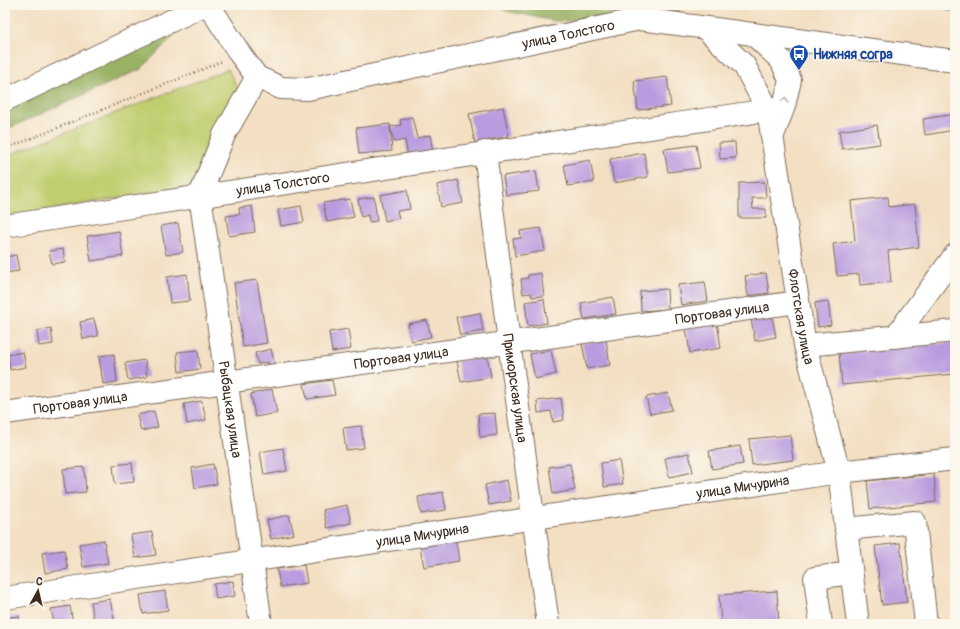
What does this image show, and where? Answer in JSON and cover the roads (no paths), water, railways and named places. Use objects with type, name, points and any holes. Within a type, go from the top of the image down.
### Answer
[{"type":"street","points":[[5,100],[204,5]]},
{"type":"street","name":"улица Толстого","points":[[209,5],[240,54],[257,77],[281,88],[308,89],[640,19],[955,61]]},
{"type":"street","name":"Флотская улица","points":[[706,28],[744,65],[768,110],[805,345],[839,472],[858,624]]},
{"type":"street","points":[[753,34],[782,60],[790,80],[784,106],[772,137]]},
{"type":"street","points":[[200,195],[224,135],[257,77]]},
{"type":"street","name":"улица Толстого","points":[[5,226],[200,195],[768,110]]},
{"type":"street","name":"Приморская улица","points":[[485,152],[509,342],[548,624]]},
{"type":"street","name":"Рыбацкая улица","points":[[200,195],[261,624]]},
{"type":"street","points":[[895,337],[955,255]]},
{"type":"street","name":"Портовая улица","points":[[5,413],[798,302]]},
{"type":"street","points":[[805,345],[955,331]]},
{"type":"street","name":"улица Мичурина","points":[[5,598],[839,472],[955,460]]},
{"type":"street","points":[[846,529],[915,522],[926,624]]},
{"type":"street","points":[[821,624],[815,578],[852,573]]},
{"type":"place","name":"Нижняя согра","points":[[799,71]]}]
